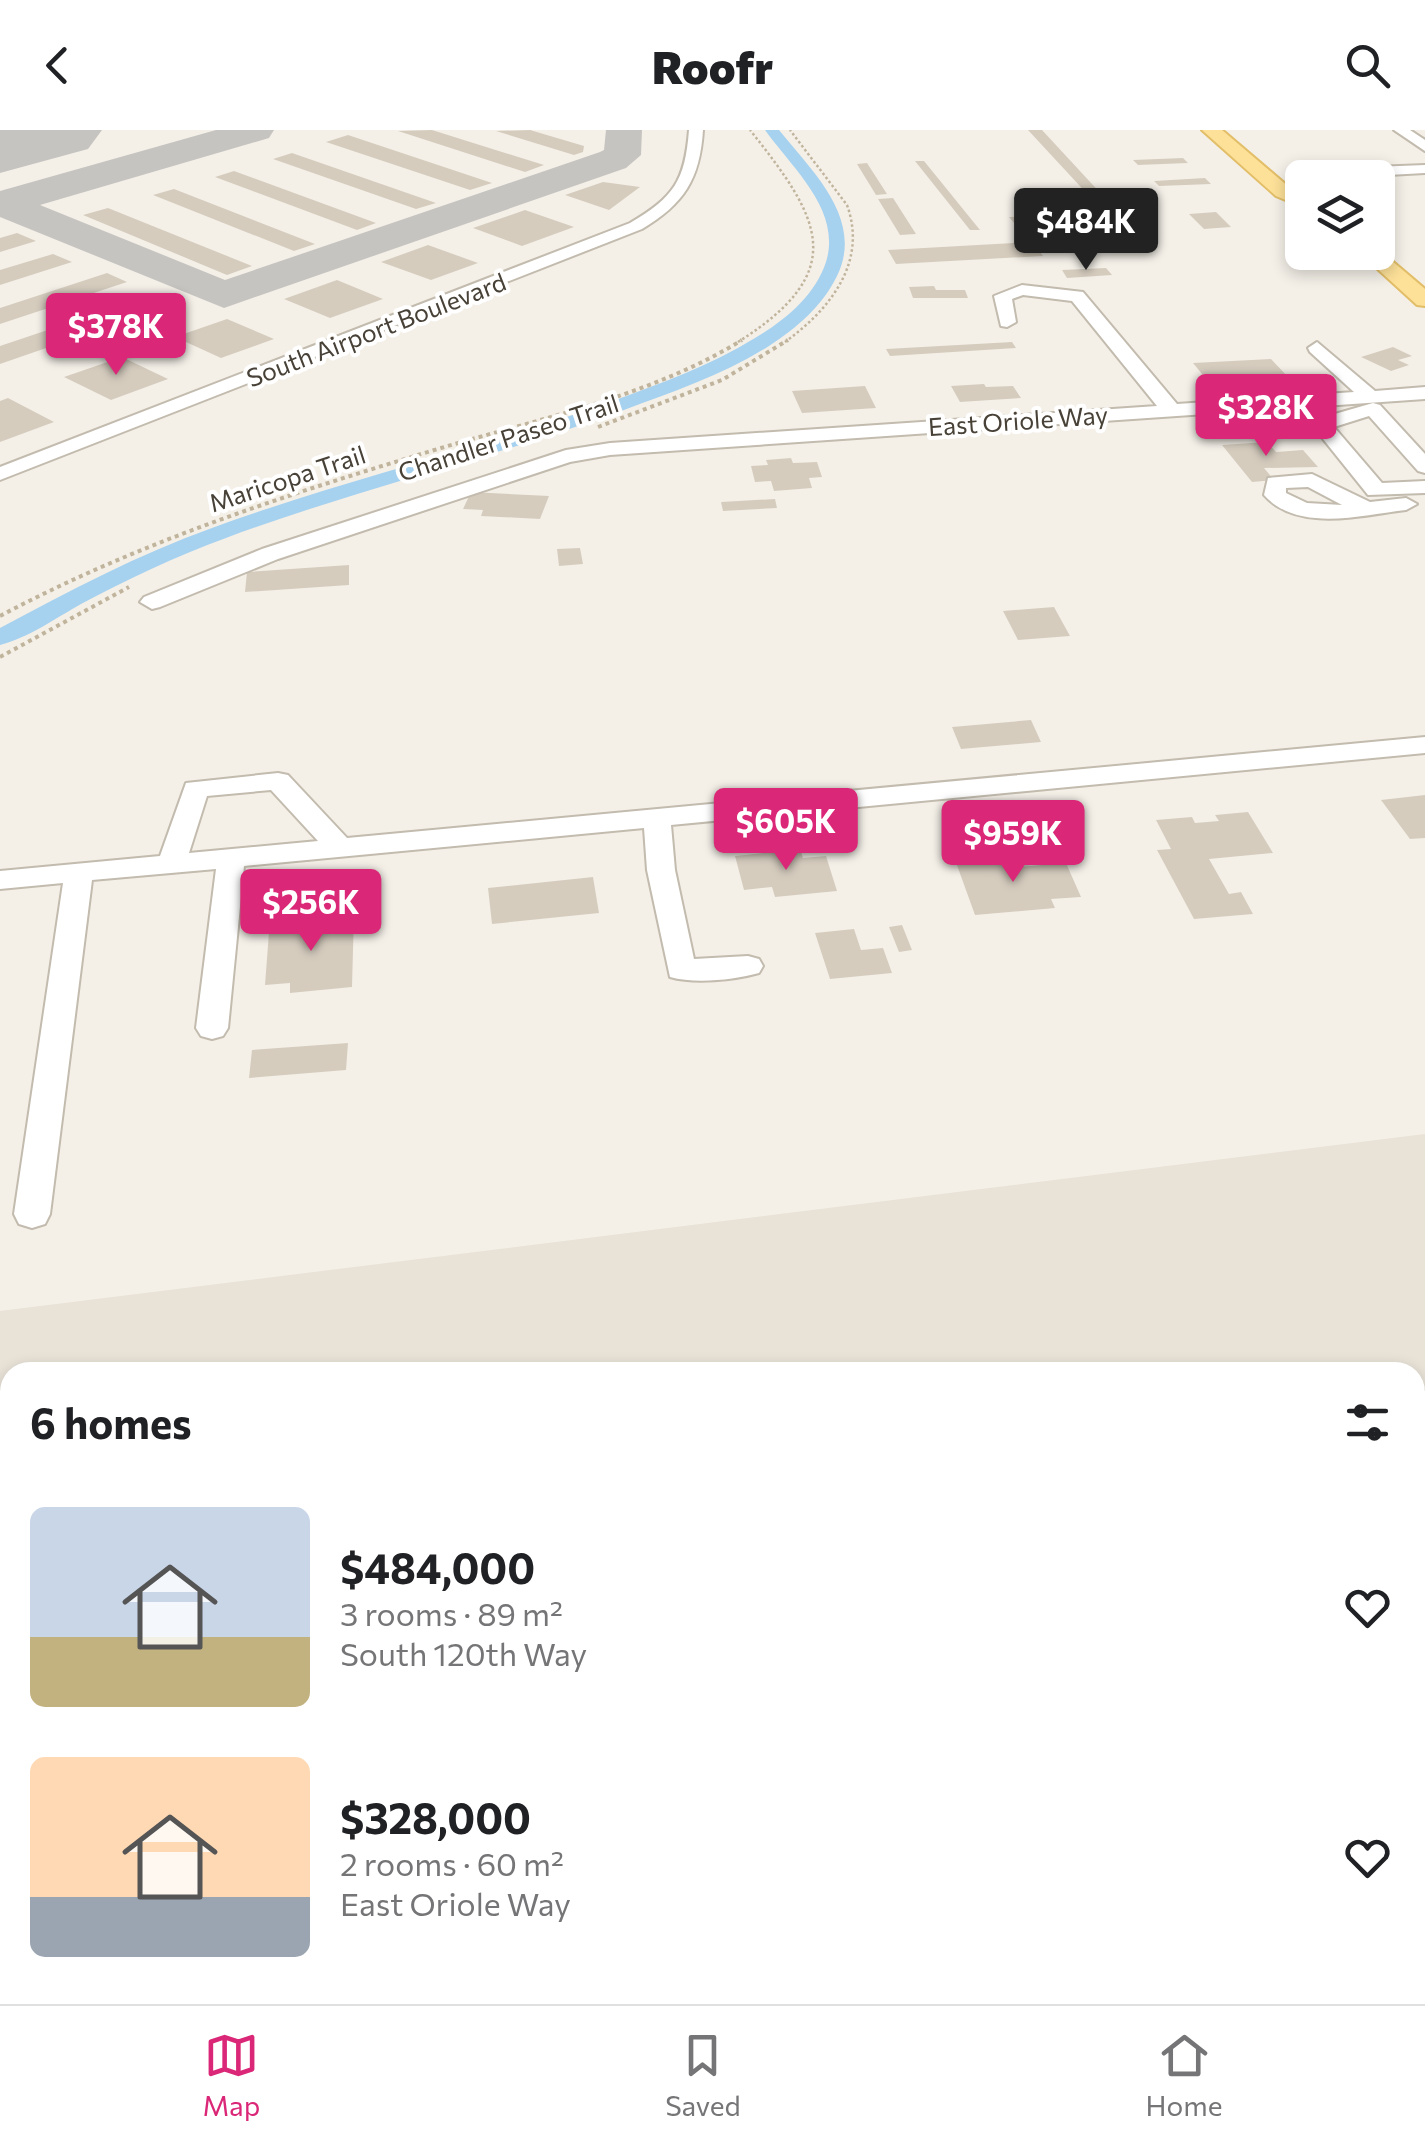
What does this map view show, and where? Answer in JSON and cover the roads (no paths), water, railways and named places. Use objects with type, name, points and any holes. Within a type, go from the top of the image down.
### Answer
[{"type":"main road","points":[[1211,130],[1285,193]]},
{"type":"main road","points":[[1390,270],[1425,300]]},
{"type":"street","name":"South Airport Boulevard","points":[[0,460],[598,232],[636,212],[664,190],[683,143],[696,130]]},
{"type":"street","points":[[1401,130],[1425,147]]},
{"type":"street","name":"South Airport Boulevard","points":[[0,474],[617,235],[652,217],[679,195],[693,173],[683,143]]},
{"type":"street","points":[[1395,170],[1425,169]]},
{"type":"street","points":[[1007,322],[1003,296],[1022,290],[1076,296],[1171,410]]},
{"type":"street","points":[[1317,348],[1425,466]]},
{"type":"street","name":"East Oriole Way","points":[[152,602],[270,554],[566,456],[610,449],[1171,410],[1371,403],[1425,392]]},
{"type":"street","points":[[1425,408],[1371,403],[1322,424],[1376,490],[1425,487]]},
{"type":"street","points":[[1363,507],[1425,502]]},
{"type":"street","points":[[0,880],[1425,745]]},
{"type":"street","points":[[172,864],[196,789],[278,781],[340,848]]},
{"type":"street","points":[[656,818],[661,870],[682,970],[748,966]]},
{"type":"street","points":[[212,1028],[231,858]]},
{"type":"street","points":[[32,1214],[79,873]]},
{"type":"waterway","points":[[0,638],[80,595],[218,533],[584,418],[709,370],[762,342],[788,324],[815,297],[833,265],[837,236],[817,187],[772,130]]}]
